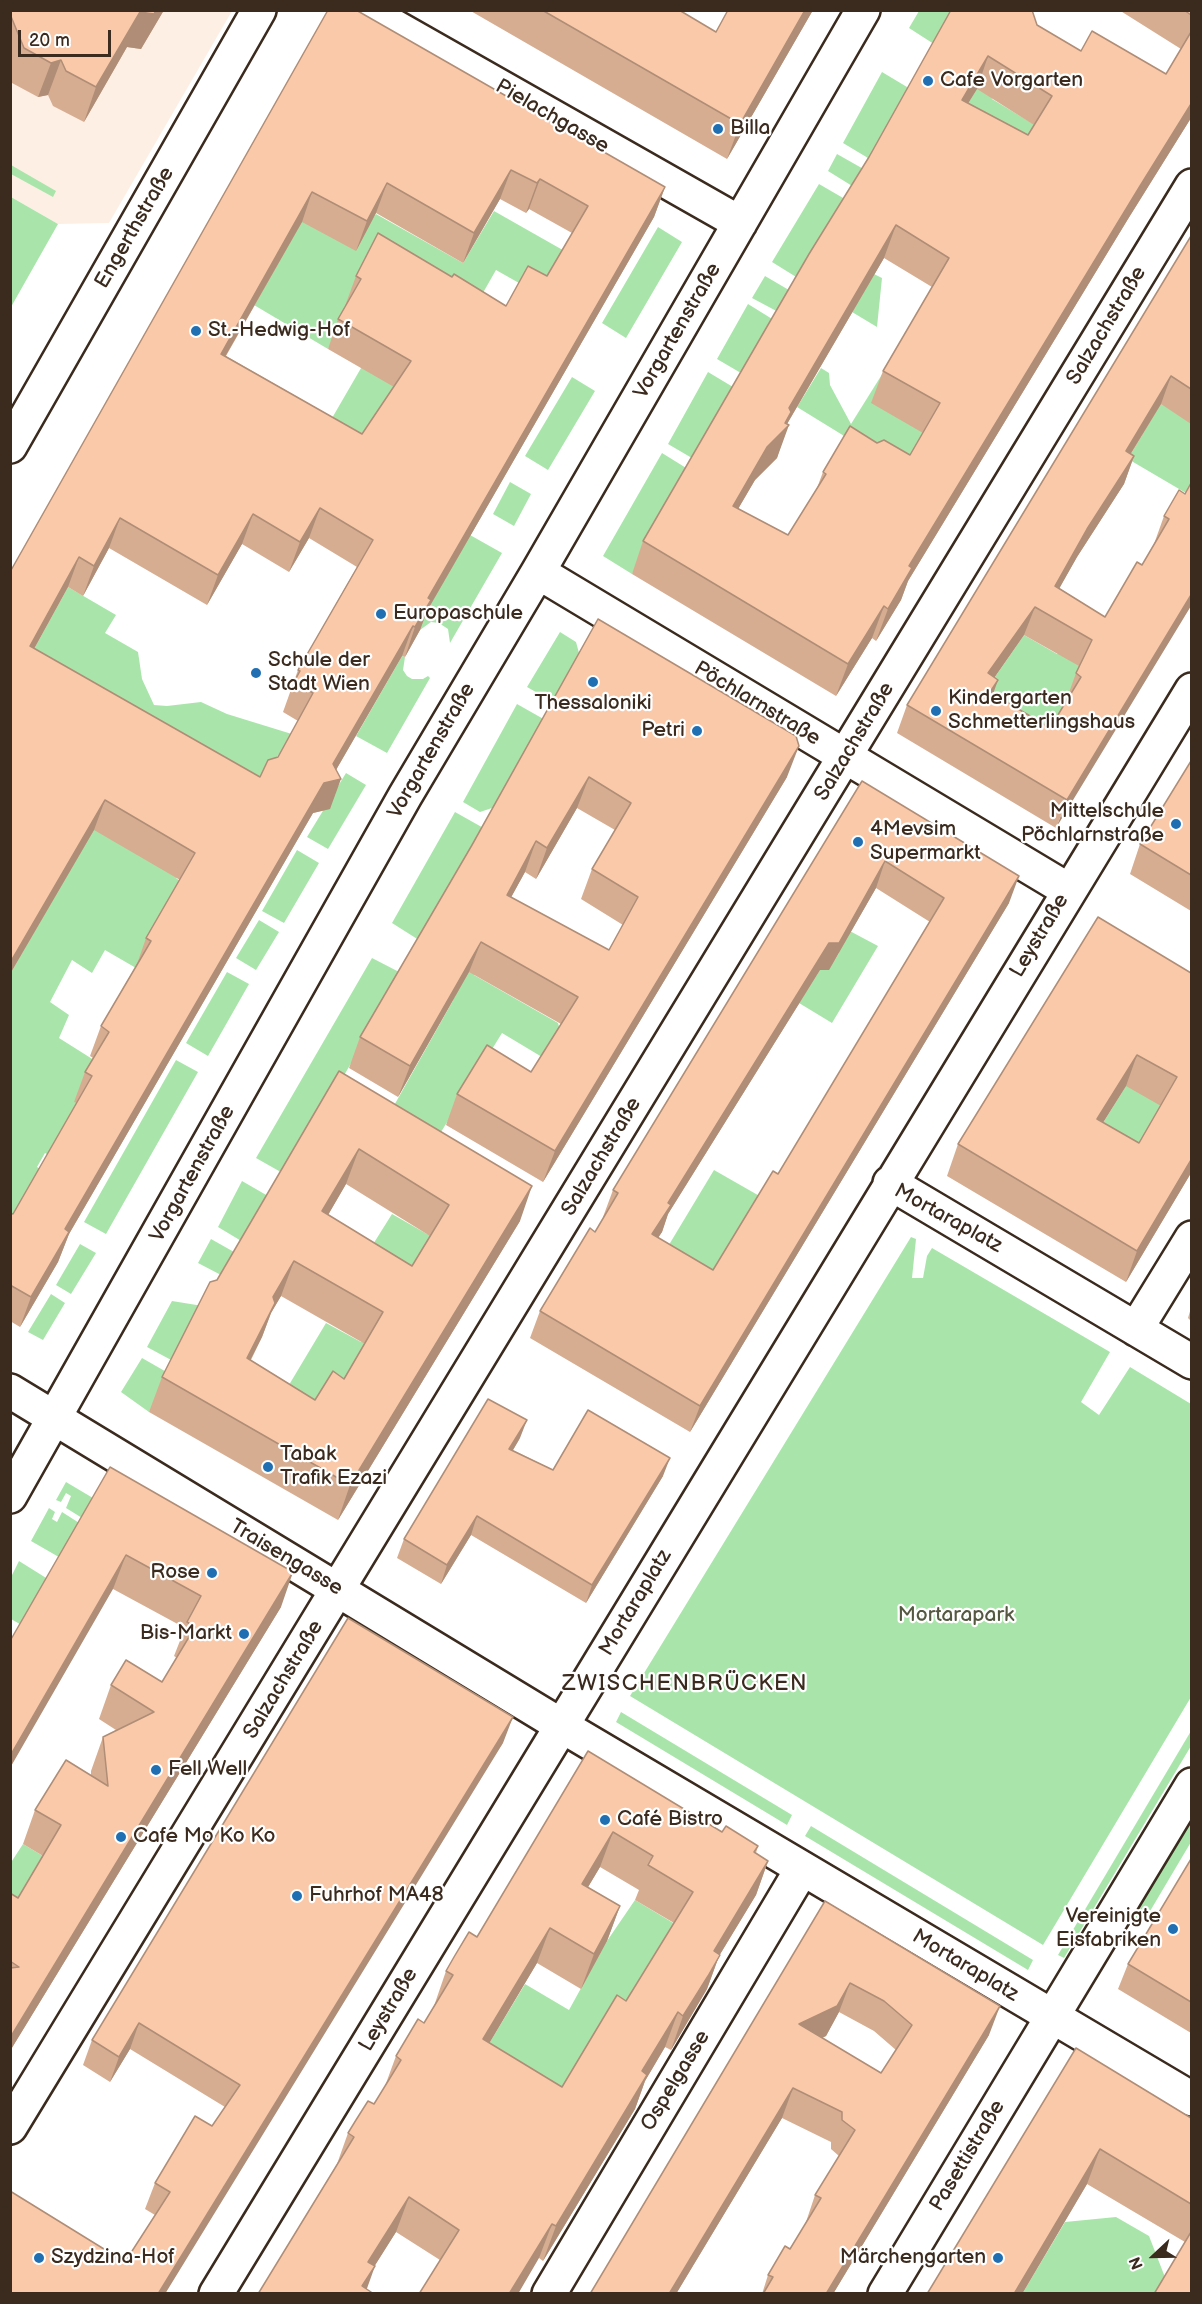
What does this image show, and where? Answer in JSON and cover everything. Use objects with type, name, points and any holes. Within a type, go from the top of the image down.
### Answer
[{"type":"street","name":"Engerthstraße","points":[[10,446],[259,10]]},
{"type":"street","name":"Pielachgasse","points":[[365,10],[740,223]]},
{"type":"street","name":"Vorgartenstraße","points":[[10,1496],[405,796],[538,572],[863,10]]},
{"type":"street","name":"Salzachstraße","points":[[10,2127],[339,1590],[1191,186]]},
{"type":"street","name":"Pöchlarnstraße","points":[[538,572],[1068,890]]},
{"type":"street","name":"Leystraße","points":[[890,1183],[1191,690]]},
{"type":"street","name":"Mortaraplatz","points":[[1052,2019],[562,1726],[890,1183],[1191,1362]]},
{"type":"street","points":[[1136,1329],[1191,1238]]},
{"type":"street","name":"Traisengasse","points":[[10,1391],[562,1726]]},
{"type":"street","name":"Leystraße","points":[[216,2294],[562,1726]]},
{"type":"street","points":[[1191,1785],[1052,2019],[1191,2099]]},
{"type":"street","name":"Ospelgasse","points":[[549,2294],[802,1869]]},
{"type":"street","name":"Pasettistraße","points":[[885,2294],[1052,2019]]},
{"type":"shaded area","points":[[11,11],[232,11],[109,223],[58,224],[11,197]]},
{"type":"green space","points":[[919,11],[958,11],[937,46],[909,28]]},
{"type":"green space","points":[[882,72],[912,90],[873,161],[843,143]]},
{"type":"green space","points":[[986,74],[992,99],[1040,128],[1023,157],[959,118]]},
{"type":"green space","points":[[837,154],[867,171],[857,189],[828,171]]},
{"type":"green space","points":[[11,165],[56,191],[53,197],[11,174]]},
{"type":"green space","points":[[819,184],[850,202],[801,280],[772,262]]},
{"type":"green space","points":[[11,197],[58,224],[11,307]]},
{"type":"green space","points":[[494,211],[568,253],[542,296],[496,270],[468,319],[351,464],[317,444],[408,287],[345,305],[350,309],[328,349],[254,305],[302,221],[372,219],[376,214],[463,263]]},
{"type":"green space","points":[[658,227],[682,242],[626,338],[602,323]]},
{"type":"green space","points":[[874,274],[882,278],[877,327],[852,312]]},
{"type":"green space","points":[[765,276],[794,293],[782,314],[752,298]]},
{"type":"green space","points":[[748,304],[777,322],[746,376],[717,359]]},
{"type":"green space","points":[[901,344],[927,435],[906,474],[797,407],[821,368],[829,373],[830,385],[851,424]]},
{"type":"green space","points":[[708,372],[738,390],[697,461],[668,444]]},
{"type":"green space","points":[[572,377],[595,391],[548,470],[525,456]]},
{"type":"green space","points":[[1174,381],[1191,391],[1191,496],[1128,459]]},
{"type":"green space","points":[[662,453],[691,471],[632,574],[603,556]]},
{"type":"green space","points":[[510,482],[531,494],[514,526],[493,514]]},
{"type":"green space","points":[[470,535],[502,553],[450,643],[448,629],[439,623],[431,622],[420,630],[417,628]]},
{"type":"green space","points":[[68,587],[116,615],[105,633],[138,652],[142,679],[154,705],[167,706],[201,702],[227,714],[295,735],[176,878],[184,884],[136,968],[105,950],[92,973],[72,960],[50,1002],[69,1015],[59,1038],[105,1067],[52,1157],[45,1153],[37,1167],[45,1172],[11,1229],[11,972],[142,746],[19,676]]},
{"type":"green space","points":[[560,632],[576,642],[579,653],[557,704],[527,687]]},
{"type":"green space","points":[[1024,635],[1057,654],[1106,651],[1039,756],[980,720],[990,684]]},
{"type":"green space","points":[[402,656],[405,657],[403,670],[407,676],[412,679],[423,679],[428,676],[430,678],[387,753],[356,736]]},
{"type":"green space","points":[[517,704],[547,721],[501,805],[480,812],[463,802]]},
{"type":"green space","points":[[346,773],[366,785],[328,849],[307,837]]},
{"type":"green space","points":[[455,812],[487,830],[422,942],[392,923]]},
{"type":"green space","points":[[297,850],[319,863],[284,923],[262,911]]},
{"type":"green space","points":[[259,920],[279,932],[256,970],[236,958]]},
{"type":"green space","points":[[846,929],[878,946],[832,1023],[799,1003],[820,970],[829,969],[839,953],[836,945]]},
{"type":"green space","points":[[481,944],[489,947],[474,975],[558,1023],[562,1037],[547,1060],[502,1033],[433,1145],[387,1118],[451,1004]]},
{"type":"green space","points":[[372,958],[403,974],[286,1175],[256,1158]]},
{"type":"green space","points":[[227,972],[249,984],[208,1056],[186,1043]]},
{"type":"green space","points":[[176,1060],[198,1072],[106,1234],[84,1222]]},
{"type":"green space","points":[[1129,1081],[1166,1109],[1148,1140],[1080,1160]]},
{"type":"green space","points":[[714,1170],[763,1198],[703,1297],[655,1268]]},
{"type":"green space","points":[[242,1181],[268,1196],[243,1242],[218,1227]]},
{"type":"green space","points":[[392,1214],[427,1234],[443,1229],[393,1311],[355,1273]]},
{"type":"green space","name":"Mortarapark","points":[[911,1237],[916,1239],[912,1278],[923,1278],[927,1256],[932,1248],[1110,1352],[1081,1402],[1099,1415],[1130,1367],[1191,1404],[1191,1697],[1043,1945],[630,1696]]},
{"type":"green space","points":[[211,1239],[234,1252],[221,1275],[198,1263]]},
{"type":"green space","points":[[80,1244],[96,1253],[71,1294],[56,1285]]},
{"type":"green space","points":[[51,1294],[65,1303],[43,1340],[28,1332]]},
{"type":"green space","points":[[172,1301],[209,1307],[173,1361],[147,1347]]},
{"type":"green space","points":[[326,1323],[361,1342],[376,1339],[332,1414],[271,1415]]},
{"type":"green space","points":[[142,1358],[170,1374],[149,1412],[121,1392]]},
{"type":"green space","points":[[66,1482],[98,1501],[87,1521],[66,1508],[71,1496],[66,1493],[61,1502],[56,1500]]},
{"type":"green space","points":[[49,1508],[55,1512],[52,1519],[57,1522],[62,1512],[84,1526],[64,1560],[31,1541]]},
{"type":"green space","points":[[19,1561],[51,1581],[25,1627],[11,1619],[11,1577]]},
{"type":"green space","points":[[621,1712],[792,1815],[787,1825],[616,1722]]},
{"type":"green space","points":[[1191,1731],[1191,1746],[1064,1958],[1058,1955]]},
{"type":"green space","points":[[1191,1821],[1191,1842],[1143,1923],[1133,1918]]},
{"type":"green space","points":[[811,1826],[1033,1960],[1028,1970],[805,1836]]},
{"type":"green space","points":[[23,1844],[58,1865],[11,1935],[10,1864]]},
{"type":"green space","points":[[635,1900],[680,1927],[546,2128],[467,2080],[525,1984],[569,2010],[607,1941]]},
{"type":"green space","points":[[1116,2217],[1149,2236],[1168,2285],[1163,2293],[1022,2294],[1065,2222]]},
{"type":"building","points":[[10,10],[156,10],[154,14],[140,12],[96,87],[66,71],[61,60],[51,63],[24,48]]},
{"type":"building","points":[[328,10],[356,10],[665,187],[428,598],[431,600],[415,627],[413,626],[333,764],[341,779],[324,783],[65,1229],[69,1232],[31,1297],[10,1285],[10,1213],[13,1214],[92,1076],[85,1072],[109,1032],[101,1026],[151,941],[146,938],[195,853],[105,800],[10,963],[10,572]],"holes":[[[511,170],[537,183],[540,179],[588,206],[547,276],[528,266],[506,306],[454,274],[452,277],[378,233],[356,276],[361,279],[338,319],[411,361],[362,434],[221,354],[312,192],[367,221],[387,183],[474,233]],[[320,508],[373,540],[298,670],[300,671],[294,682],[313,693],[278,757],[268,760],[260,777],[30,646],[79,557],[94,566],[120,518],[218,575],[253,514],[300,542]]]},
{"type":"building","points":[[542,10],[679,10],[716,32],[728,10],[805,10],[740,124]]},
{"type":"building","points":[[951,10],[1032,10],[1037,25],[1081,51],[1092,31],[1166,74],[1191,32],[1191,104],[909,566],[912,568],[888,609],[884,606],[848,664],[643,541],[809,254],[869,157]],"holes":[[[988,56],[1052,96],[1028,135],[962,100]],[[896,225],[949,258],[883,371],[940,403],[910,455],[884,440],[877,443],[850,426],[823,472],[826,474],[788,535],[733,506],[767,447],[789,425],[785,423],[791,412],[789,408]]]},
{"type":"building","points":[[1191,236],[1191,389],[1171,376],[1126,451],[1134,456],[1087,529],[1055,586],[1105,617],[1137,562],[1142,565],[1169,519],[1164,516],[1179,490],[1185,494],[1191,483],[1191,595],[1067,800],[907,705]],"holes":[[[1035,607],[1092,640],[1076,673],[1081,677],[1050,728],[990,692],[998,680],[988,673]]]},
{"type":"building","points":[[598,619],[796,736],[799,746],[555,1151],[457,1094],[487,1045],[531,1072],[578,997],[481,942],[410,1066],[360,1037],[472,845]],"holes":[[[589,777],[631,803],[592,869],[638,897],[609,950],[507,895],[536,841],[547,848]]]},
{"type":"building","points":[[1191,761],[1191,875],[1140,844]]},
{"type":"building","points":[[862,781],[1019,876],[700,1406],[540,1311],[590,1228],[595,1232],[618,1193],[613,1190]],"holes":[[[885,861],[944,898],[778,1174],[773,1171],[713,1270],[652,1234],[671,1205],[668,1203],[829,943],[839,943]]]},
{"type":"building","points":[[1098,917],[1191,973],[1191,1160],[1137,1251],[958,1144]],"holes":[[[1137,1055],[1177,1077],[1139,1143],[1097,1119]]]},
{"type":"building","points":[[339,1071],[532,1186],[350,1485],[162,1377],[210,1282],[217,1280]],"holes":[[[359,1149],[449,1205],[412,1266],[322,1211]],[[294,1261],[383,1312],[344,1379],[333,1371],[315,1400],[247,1358],[275,1303],[273,1297]]]},
{"type":"building","points":[[488,1399],[527,1420],[509,1449],[553,1470],[588,1410],[670,1458],[592,1585],[477,1516],[447,1565],[404,1539]]},
{"type":"building","points":[[110,1467],[293,1572],[10,2038],[10,1968],[19,1967],[10,1961],[10,1893],[18,1898],[61,1825],[35,1810],[66,1760],[108,1786],[103,1737],[154,1712],[111,1685],[126,1660],[162,1682],[195,1627],[187,1622],[201,1596],[126,1555],[10,1756],[10,1641]]},
{"type":"building","name":"Fuhrhof MA48","points":[[348,1618],[513,1717],[158,2294],[10,2294],[10,2191],[125,2262],[170,2192],[155,2183],[195,2116],[212,2126],[240,2085],[139,2023],[119,2057],[92,2040]]},
{"type":"building","points":[[588,1751],[722,1832],[726,1826],[758,1846],[754,1852],[768,1861],[714,1951],[720,1955],[708,1976],[683,2016],[678,2012],[642,2071],[647,2075],[556,2226],[552,2224],[509,2294],[419,2294],[459,2230],[409,2197],[368,2262],[375,2266],[362,2286],[374,2294],[258,2294],[354,2137],[348,2133],[368,2101],[374,2104],[401,2060],[396,2056],[418,2019],[424,2023],[453,1975],[446,1971],[469,1932],[477,1937]],"holes":[[[613,1832],[653,1856],[648,1865],[693,1892],[626,2001],[617,1995],[562,2087],[483,2039],[550,1928],[594,1954],[620,1906],[582,1884]]]},
{"type":"building","name":"Vereinigte Eisfabriken","points":[[1191,1859],[1191,2002],[1128,1964]]},
{"type":"building","points":[[825,1901],[1000,2006],[826,2294],[763,2294],[773,2277],[768,2275],[785,2246],[790,2249],[821,2198],[815,2195],[855,2130],[842,2120],[842,2112],[793,2088],[669,2294],[590,2294]],"holes":[[[850,1983],[884,2001],[912,2025],[881,2073],[799,2024],[837,2006]]]},
{"type":"building","points":[[1076,2048],[1191,2118],[1191,2204],[1100,2149],[1014,2294],[927,2294]]},
{"type":"building","points":[[1191,2232],[1191,2294],[1154,2294]]},
{"type":"place","name":"Cafe Vorgarten","points":[[928,81]]},
{"type":"place","name":"Billa","points":[[718,129]]},
{"type":"place","name":"St.-Hedwig-Hof","points":[[196,331]]},
{"type":"place","name":"Europaschule","points":[[381,614]]},
{"type":"place","name":"Schule der Stadt Wien","points":[[256,673]]},
{"type":"place","name":"Thessaloniki","points":[[593,682]]},
{"type":"place","name":"Kindergarten Schmetterlingshaus","points":[[936,711]]},
{"type":"place","name":"Petri","points":[[697,731]]},
{"type":"place","name":"Mittelschule Pöchlarnstraße","points":[[1176,824]]},
{"type":"place","name":"4Mevsim Supermarkt","points":[[858,842]]},
{"type":"place","name":"Tabak Trafik Ezazi","points":[[268,1467]]},
{"type":"place","name":"Rose","points":[[212,1573]]},
{"type":"place","name":"Bis-Markt","points":[[244,1634]]},
{"type":"place","name":"Fell Well","points":[[156,1770]]},
{"type":"place","name":"Café Bistro","points":[[605,1820]]},
{"type":"place","name":"Cafe Mo Ko Ko","points":[[121,1837]]},
{"type":"place","name":"Fuhrhof MA48","points":[[297,1896]]},
{"type":"place","name":"Vereinigte Eisfabriken","points":[[1173,1929]]},
{"type":"place","name":"Szydzina-Hof","points":[[39,2258]]},
{"type":"place","name":"Märchengarten","points":[[998,2258]]},
{"type":"district","name":"ZWISCHENBRÜCKEN","points":[[685,1684]]}]
